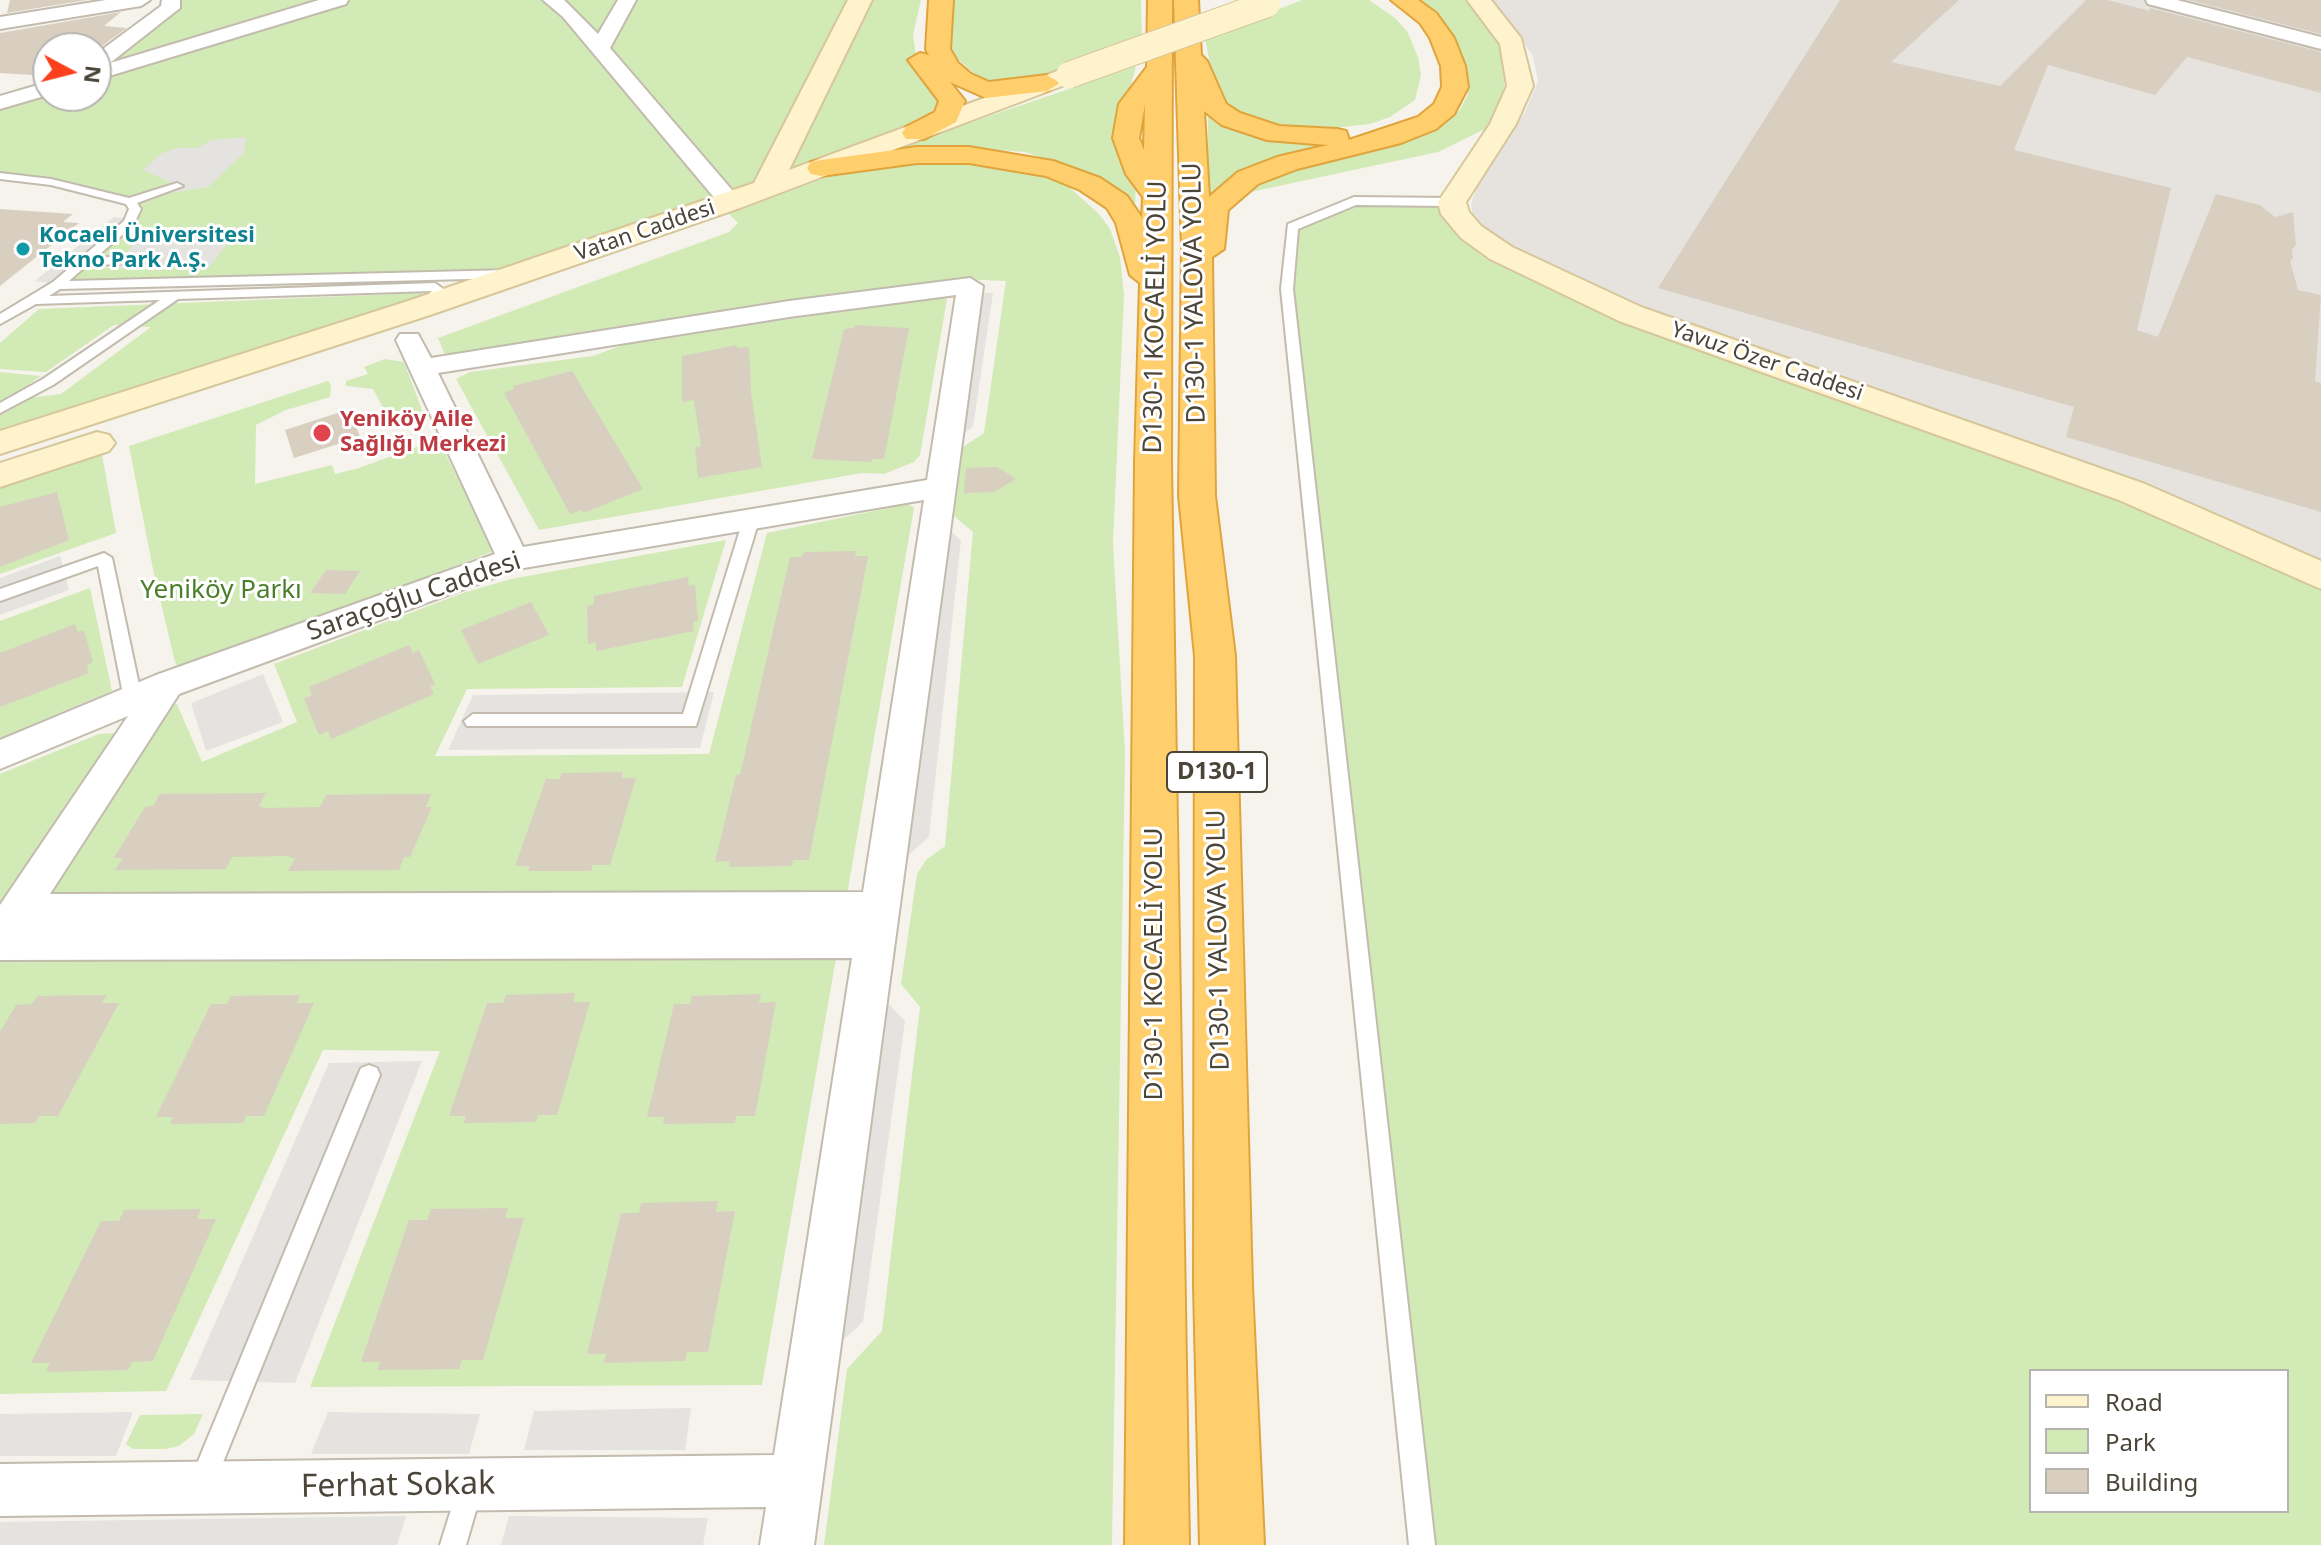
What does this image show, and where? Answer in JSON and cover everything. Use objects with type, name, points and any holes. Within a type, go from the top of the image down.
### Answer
[{"type":"highway","points":[[941,0],[938,49],[948,67],[962,79],[986,90],[1058,79]]},
{"type":"highway","points":[[1174,20],[1215,108],[1231,119],[1265,131],[1309,138],[1372,132],[1412,115],[1427,99],[1431,85],[1430,67],[1417,34],[1381,0]]},
{"type":"highway","points":[[1209,604],[1209,263],[1214,209],[1228,192],[1248,178],[1287,163],[1392,137],[1427,123],[1445,108],[1455,87],[1453,66],[1442,38],[1428,18],[1403,0]]},
{"type":"highway","points":[[915,133],[947,116],[952,101],[916,55],[916,19]]},
{"type":"highway","name":"D130-1 KOCAELİ YOLU","points":[[1157,1545],[1155,330],[1159,199],[1174,20]]},
{"type":"highway","name":"D130-1 YALOVA YOLU","points":[[1174,20],[1197,248],[1197,496],[1215,656],[1223,1286],[1232,1545]]},
{"type":"highway","points":[[821,168],[917,155],[969,155],[1053,169],[1090,184],[1117,202],[1131,223],[1141,252],[1155,330]]},
{"type":"street","points":[[0,23],[141,0]]},
{"type":"street","points":[[112,52],[170,8],[171,0]]},
{"type":"street","points":[[112,68],[286,8],[339,0]]},
{"type":"street","points":[[552,0],[570,13],[730,202],[1272,2]]},
{"type":"street","points":[[600,49],[627,0]]},
{"type":"street","points":[[766,188],[860,0]]},
{"type":"street","points":[[1452,202],[1503,124],[1520,86],[1512,43],[1479,0]]},
{"type":"street","points":[[2155,0],[2321,43]]},
{"type":"street","points":[[0,103],[32,93]]},
{"type":"street","name":"Vatan Caddesi","points":[[0,443],[419,308],[730,202]]},
{"type":"street","name":"Vatan Caddesi","points":[[0,475],[417,354],[664,240],[730,202]]},
{"type":"street","name":"Yavuz Özer Caddesi","points":[[1452,202],[1455,214],[1471,232],[1522,265],[1577,292],[1630,314],[2132,492],[2321,576]]},
{"type":"street","points":[[513,559],[417,354],[970,286],[787,1545]]},
{"type":"street","name":"Saraçoğlu Caddesi","points":[[0,755],[168,684],[513,559],[941,487]]},
{"type":"street","points":[[6,931],[168,684]]},
{"type":"street","points":[[6,931],[877,925]]},
{"type":"street","name":"Ferhat Sokak","points":[[0,1490],[796,1481]]},
{"type":"lane","points":[[0,176],[51,182],[130,202],[177,186]]},
{"type":"lane","points":[[1422,1545],[1287,289],[1292,227],[1354,201],[1452,202]]},
{"type":"lane","points":[[0,320],[57,285],[129,223],[135,209],[130,202]]},
{"type":"lane","points":[[82,263],[123,260]]},
{"type":"lane","points":[[57,285],[521,273]]},
{"type":"lane","points":[[0,409],[39,388],[191,282]]},
{"type":"lane","points":[[70,300],[84,286]]},
{"type":"lane","points":[[30,300],[435,287],[440,291],[419,308]]},
{"type":"lane","points":[[473,721],[690,721],[752,517]]},
{"type":"lane","points":[[0,595],[104,558],[133,699]]},
{"type":"lane","points":[[199,1489],[369,1075]]},
{"type":"lane","points":[[453,1545],[470,1485]]},
{"type":"shaded area","points":[[1493,0],[2321,0],[2321,561],[2183,499],[1753,347],[1671,322],[1500,243],[1473,220],[1471,204],[1478,184],[1525,112],[1538,81],[1533,56]]},
{"type":"shaded area","points":[[246,137],[244,153],[208,187],[169,193],[167,185],[170,182],[143,170],[160,154],[177,148],[198,148],[211,140]]},
{"type":"shaded area","points":[[114,217],[127,218],[49,283],[35,281]]},
{"type":"shaded area","points":[[241,227],[209,267],[112,269],[147,229]]},
{"type":"shaded area","points":[[975,293],[993,293],[973,427],[954,440]]},
{"type":"shaded area","points":[[945,526],[961,540],[929,837],[902,861]]},
{"type":"shaded area","points":[[60,556],[69,590],[0,615],[0,578]]},
{"type":"shaded area","points":[[263,674],[283,722],[206,751],[191,703]]},
{"type":"shaded area","points":[[714,692],[700,748],[448,750],[473,695]]},
{"type":"shaded area","points":[[883,998],[905,1021],[863,1322],[830,1352]]},
{"type":"shaded area","points":[[422,1061],[295,1383],[190,1380],[329,1063]]},
{"type":"shaded area","points":[[691,1408],[685,1450],[524,1450],[534,1411]]},
{"type":"shaded area","points":[[133,1412],[116,1456],[0,1456],[0,1414]]},
{"type":"shaded area","points":[[328,1412],[480,1414],[469,1454],[311,1454]]},
{"type":"shaded area","points":[[406,1516],[397,1545],[0,1545],[0,1522]]},
{"type":"shaded area","points":[[509,1516],[708,1518],[703,1545],[501,1545]]},
{"type":"green space","points":[[171,0],[921,0],[913,35],[916,55],[930,75],[947,116],[521,273],[57,285],[76,268],[209,267],[123,256],[90,257],[129,223],[130,202],[51,182],[0,176],[0,103],[32,93],[32,112],[112,112],[112,50]]},
{"type":"green space","points":[[953,0],[1141,0],[1142,41],[1042,79],[995,82],[977,76],[953,55],[947,38]]},
{"type":"green space","points":[[1302,0],[1369,0],[1395,18],[1407,31],[1418,57],[1421,75],[1415,100],[1390,117],[1370,124],[1314,130],[1246,118],[1222,103],[1214,84],[1205,38]]},
{"type":"green space","points":[[1417,0],[1464,0],[1496,36],[1503,51],[1504,87],[1499,107],[1487,128],[1438,152],[1241,194],[1275,173],[1414,137],[1445,122],[1460,110],[1468,94],[1461,54],[1443,21]]},
{"type":"green space","points":[[1136,66],[1118,132],[1136,180],[1135,207],[1090,173],[1025,152],[942,146],[893,149]]},
{"type":"green space","points":[[1208,113],[1347,140],[1375,136],[1240,175],[1208,196]]},
{"type":"green space","points":[[955,158],[1045,172],[1067,185],[1099,214],[1110,229],[1120,257],[1124,295],[1113,543],[1125,753],[1112,1545],[824,1545],[847,1369],[882,1331],[920,1007],[901,984],[917,874],[926,860],[945,846],[973,532],[954,516],[963,447],[984,433],[1006,281],[960,279],[446,357],[438,338],[729,232],[738,223],[729,214],[833,175],[871,166]]},
{"type":"green space","points":[[1354,201],[1452,202],[1501,253],[2321,576],[2321,1545],[1422,1545],[1287,289],[1292,227]]},
{"type":"green space","points":[[421,293],[423,296],[401,304],[0,431],[0,372],[41,376],[25,387],[18,399],[61,394],[151,327],[114,325],[46,372],[0,369],[0,343],[39,309]]},
{"type":"green space","points":[[944,296],[947,299],[920,455],[914,462],[884,474],[862,473],[539,530],[456,379],[470,372],[593,356],[628,343]]},
{"type":"green space","points":[[385,359],[404,362],[423,413],[388,417],[373,389],[346,386],[346,381],[368,374],[364,367]]},
{"type":"green space","name":"Yeniköy Parkı","points":[[328,381],[331,385],[330,397],[286,410],[256,425],[255,484],[332,465],[335,474],[438,439],[494,551],[180,670],[175,662],[153,569],[129,446]]},
{"type":"green space","points":[[102,454],[116,533],[0,574],[0,487]]},
{"type":"green space","points":[[908,504],[914,508],[762,1385],[310,1387],[440,1051],[323,1050],[166,1391],[0,1394],[0,954],[167,706],[177,704],[202,762],[297,722],[274,664],[463,593],[511,579],[726,540],[682,687],[467,689],[435,756],[709,754],[767,533]]},
{"type":"green space","points":[[90,588],[112,691],[0,738],[0,621]]},
{"type":"green space","points":[[116,733],[118,737],[0,909],[0,774],[99,734]]},
{"type":"green space","points":[[203,1414],[194,1434],[179,1446],[133,1449],[126,1444],[140,1415]]},
{"type":"building","points":[[10,0],[87,0],[7,13]]},
{"type":"building","points":[[1840,0],[1959,0],[1891,62],[2000,86],[2086,0],[2107,0],[2150,11],[2150,8],[2321,52],[2321,93],[2187,57],[2155,95],[2048,65],[2014,150],[2171,188],[2137,330],[2158,337],[2216,194],[2260,205],[2275,217],[2293,212],[2296,245],[2290,261],[2298,290],[2321,295],[2315,381],[2321,383],[2321,512],[2066,437],[2074,407],[1658,288]]},
{"type":"building","points":[[2189,0],[2321,0],[2321,34]]},
{"type":"building","points":[[121,12],[104,26],[127,28],[112,39],[112,32],[32,32],[32,75],[0,73],[0,33]]},
{"type":"building","name":"Kocaeli Üniversitesi Tekno Park A.Ş.","points":[[0,209],[73,214],[63,222],[79,223],[0,286]]},
{"type":"building","points":[[855,325],[909,328],[884,459],[872,459],[871,462],[812,459],[844,329],[854,328]]},
{"type":"building","points":[[737,345],[737,348],[749,347],[751,392],[762,467],[698,478],[695,447],[701,446],[694,400],[682,402],[682,356]]},
{"type":"building","points":[[572,371],[643,489],[583,513],[582,510],[570,514],[504,393],[514,389],[513,386]]},
{"type":"building","name":"Yeniköy Aile Sağlığı Merkezi","points":[[350,409],[360,437],[294,458],[285,430]]},
{"type":"building","points":[[997,467],[1016,479],[994,492],[964,493],[966,468]]},
{"type":"building","points":[[57,492],[69,540],[0,567],[0,507]]},
{"type":"building","points":[[856,551],[855,556],[868,556],[809,860],[793,860],[792,866],[729,867],[730,861],[715,862],[736,775],[740,775],[790,557],[802,557],[804,552]]},
{"type":"building","points":[[326,570],[360,571],[345,594],[310,593]]},
{"type":"building","points":[[688,577],[689,586],[695,585],[698,621],[693,622],[694,631],[596,651],[596,642],[588,644],[587,606],[594,604],[594,596]]},
{"type":"building","points":[[531,602],[549,635],[478,664],[461,630]]},
{"type":"building","points":[[75,624],[78,632],[84,630],[93,662],[87,665],[89,673],[0,707],[0,653]]},
{"type":"building","points":[[409,645],[413,653],[419,650],[435,684],[430,686],[434,694],[331,739],[328,731],[319,735],[304,699],[312,695],[309,687]]},
{"type":"building","points":[[623,772],[621,778],[636,778],[610,865],[593,865],[591,871],[528,871],[530,866],[515,866],[546,779],[560,779],[562,773]]},
{"type":"building","points":[[266,793],[259,806],[264,808],[320,807],[326,795],[385,794],[431,794],[426,807],[432,807],[410,857],[404,857],[399,870],[288,871],[295,859],[287,856],[232,857],[226,869],[115,870],[123,858],[114,858],[145,807],[153,806],[160,794]]},
{"type":"building","points":[[575,993],[573,1002],[590,1002],[557,1115],[538,1115],[536,1122],[464,1123],[466,1116],[449,1116],[487,1003],[503,1003],[506,995]]},
{"type":"building","points":[[761,994],[759,1003],[776,1002],[755,1116],[736,1116],[735,1123],[663,1124],[664,1117],[647,1117],[674,1004],[690,1004],[692,996]]},
{"type":"building","points":[[107,995],[102,1003],[119,1003],[58,1116],[39,1116],[35,1123],[0,1124],[0,1032],[16,1005],[32,1004],[38,996]]},
{"type":"building","points":[[300,995],[297,1003],[314,1003],[264,1116],[246,1116],[243,1123],[170,1124],[173,1117],[156,1117],[211,1004],[227,1004],[231,996]]},
{"type":"building","points":[[718,1201],[716,1212],[735,1211],[708,1352],[687,1352],[685,1361],[604,1363],[606,1354],[587,1354],[621,1213],[639,1213],[641,1203]]},
{"type":"building","points":[[508,1208],[505,1218],[524,1218],[483,1360],[462,1360],[459,1369],[377,1370],[380,1362],[361,1362],[409,1220],[427,1220],[431,1209]]},
{"type":"building","points":[[201,1209],[197,1219],[216,1219],[153,1361],[132,1362],[128,1370],[46,1372],[50,1363],[31,1363],[101,1221],[119,1221],[124,1210]]},
{"type":"place","name":"Kocaeli Üniversitesi Tekno Park A.Ş.","points":[[23,249]]},
{"type":"place","name":"Yeniköy Aile Sağlığı Merkezi","points":[[322,433]]}]
